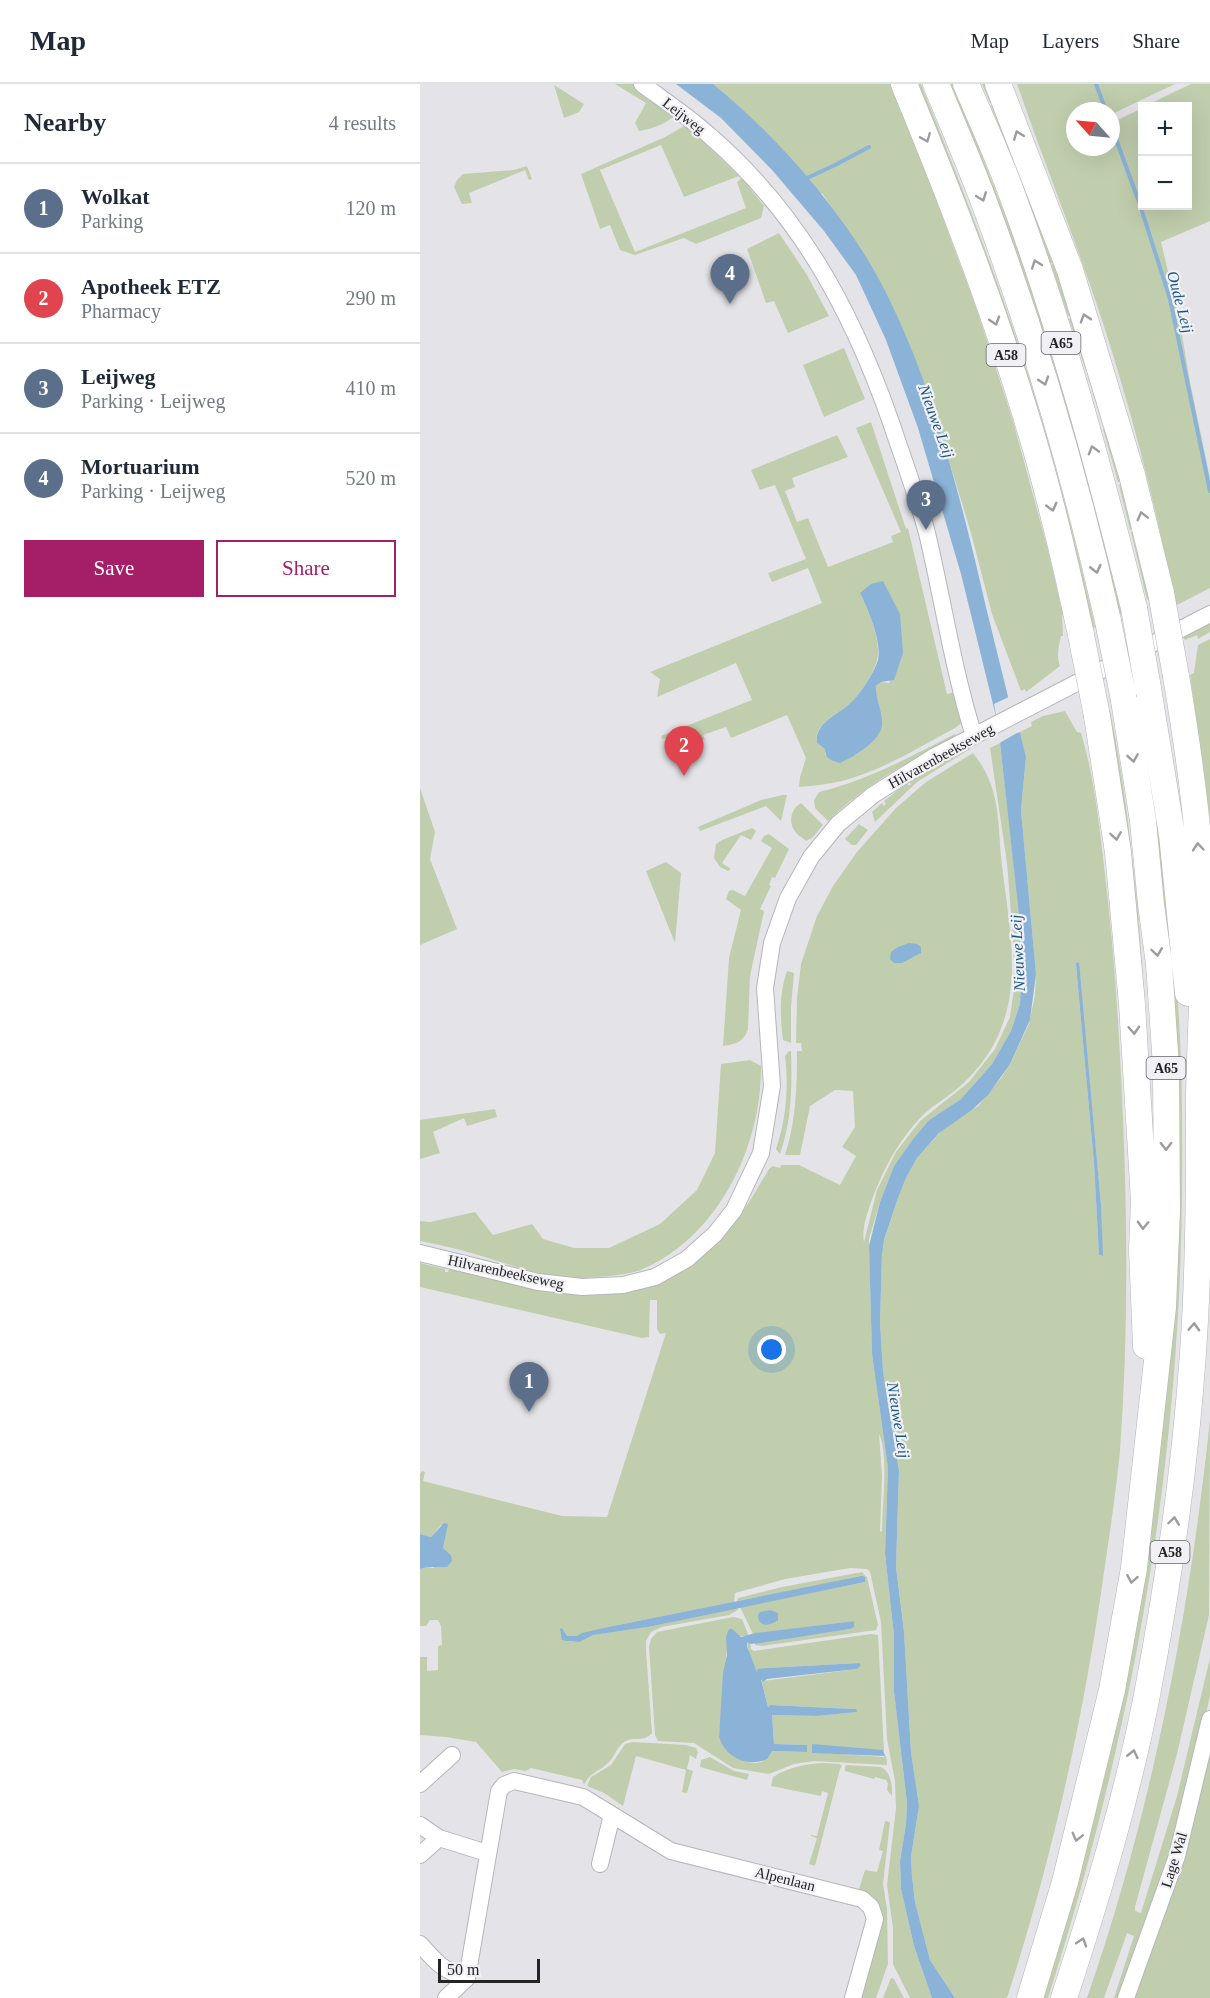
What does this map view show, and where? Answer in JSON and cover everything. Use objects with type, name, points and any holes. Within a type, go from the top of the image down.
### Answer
[{"type":"highway","name":"A58","points":[[904,84],[964,233],[1034,441],[1060,537],[1097,716],[1118,852],[1132,1004],[1144,1201],[1142,1250],[1149,1437],[1134,1568],[1112,1690],[1065,1881],[1030,1998]]},
{"type":"highway","name":"A65","points":[[936,84],[984,200],[1059,426],[1088,533],[1124,700],[1143,821],[1150,904],[1159,964],[1166,1066],[1167,1211],[1163,1307],[1149,1437]]},
{"type":"highway","name":"A65","points":[[966,84],[1009,188],[1041,278],[1110,509],[1134,608],[1172,835],[1199,1095]]},
{"type":"highway","name":"A58","points":[[1002,89],[1070,270],[1122,442],[1161,593],[1192,774],[1202,889],[1200,1202],[1193,1354],[1180,1478],[1163,1602],[1145,1702],[1099,1890],[1064,1998]]},
{"type":"street","name":"Leijweg","points":[[642,84],[711,137],[742,167],[786,217],[833,288],[853,325],[887,408],[926,530],[979,734]]},
{"type":"street","name":"Hilvarenbeekseweg","points":[[420,1253],[538,1282],[582,1287],[623,1285],[655,1277],[687,1259],[715,1234],[734,1210],[761,1153],[772,1086],[765,988],[772,943],[788,898],[811,857],[838,824],[873,795],[909,771],[1025,708],[1210,614]]},
{"type":"street","name":"Lage Wal","points":[[1126,1998],[1177,1856],[1210,1719]]},
{"type":"street","points":[[420,1784],[452,1755]]},
{"type":"street","name":"Alpenlaan","points":[[467,1978],[499,1791],[504,1785],[514,1781],[583,1797],[671,1851],[862,1899],[871,1907],[874,1918],[853,1998]]},
{"type":"street","points":[[600,1864],[612,1815]]},
{"type":"street","points":[[420,1825],[439,1838],[487,1853]]},
{"type":"street","points":[[420,1855],[439,1838]]},
{"type":"street","points":[[420,1944],[448,1972],[467,1978],[446,1998]]},
{"type":"green space","points":[[615,84],[633,84],[675,115],[658,126],[639,131],[635,123],[646,103]]},
{"type":"green space","points":[[713,84],[891,84],[976,307],[1013,421],[1063,615],[1063,636],[1061,636],[1058,651],[1060,666],[1026,692],[1025,689],[1021,691],[992,614],[971,533],[940,431],[908,344],[882,287],[822,193],[821,195],[761,128]]},
{"type":"green space","points":[[915,84],[921,84],[981,239],[1023,357],[1075,540],[1095,627],[1090,630]]},
{"type":"green space","points":[[947,84],[954,84],[1020,253],[1063,386],[1123,613],[1118,615]]},
{"type":"green space","points":[[982,84],[988,84],[1030,192],[1097,388],[1151,597],[1147,600],[1131,532],[1134,532],[1133,529],[1130,530],[1119,485],[1121,482],[1118,482],[1103,429],[1106,425],[1103,426],[1087,374],[1089,371],[1086,371],[1069,319],[1071,316],[1068,316],[1051,265],[1053,263],[1050,263],[1026,197],[1028,194],[1025,195],[1010,149],[1008,149],[991,106],[992,103]]},
{"type":"green space","points":[[1017,84],[1175,84],[1120,110],[1120,102],[1066,102],[1066,156],[1120,156],[1120,119],[1138,110],[1138,210],[1192,210],[1192,102],[1153,102],[1191,84],[1210,84],[1210,221],[1161,242],[1179,317],[1210,478],[1210,588],[1175,606],[1141,452],[1120,377]]},
{"type":"green space","points":[[554,85],[584,104],[579,112],[564,118]]},
{"type":"green space","points":[[686,125],[739,176],[684,197],[661,145],[600,170],[635,252],[746,208],[737,182],[742,178],[764,206],[761,218],[696,244],[684,238],[635,255],[620,250],[610,225],[600,229],[581,174],[665,137]]},
{"type":"green space","points":[[527,166],[532,179],[529,180],[525,170],[469,193],[472,203],[462,204],[454,187],[463,174],[514,170]]},
{"type":"green space","points":[[779,233],[807,275],[829,316],[788,333],[774,301],[766,303],[747,249]]},
{"type":"green space","points":[[844,348],[865,399],[824,417],[803,365]]},
{"type":"green space","points":[[871,422],[906,529],[908,528],[947,694],[956,692],[963,722],[880,768],[832,783],[799,787],[806,758],[787,715],[731,738],[726,727],[703,735],[705,740],[678,737],[662,739],[661,736],[752,700],[736,663],[657,697],[660,679],[650,672],[822,603],[808,568],[772,582],[768,573],[806,559],[775,485],[760,490],[751,470],[837,435],[848,457],[792,478],[795,487],[785,491],[797,522],[808,518],[828,567],[893,542],[891,536],[901,532],[856,428]],"holes":[[[860,593],[903,653],[889,683],[881,682],[876,686],[867,746],[855,755],[825,755],[825,749],[817,743],[818,730],[856,697],[869,678],[877,660],[876,635]]]},
{"type":"green space","points":[[1210,620],[1210,632],[1198,639],[1197,635],[1185,640],[1182,635]]},
{"type":"green space","points":[[1210,639],[1210,821],[1190,675],[1194,673],[1198,645]]},
{"type":"green space","points":[[1139,694],[1168,896],[1181,1051],[1182,1196],[1179,1299],[1172,1401],[1160,1502],[1127,1702],[1078,1899],[1048,1998],[1041,1998],[1091,1831],[1114,1732],[1151,1524],[1172,1312],[1133,698]]},
{"type":"green space","points":[[1110,710],[1127,815],[1139,921],[1136,923],[1139,922],[1149,1065],[1151,1146],[1106,712]]},
{"type":"green space","points":[[1065,711],[1077,732],[1081,733],[1096,799],[1109,909],[1118,1017],[1125,1193],[1126,1297],[1120,1451],[1087,1680],[1065,1787],[1023,1946],[1007,1998],[955,1998],[930,1960],[915,1902],[912,1876],[911,1857],[919,1806],[911,1752],[904,1632],[896,1567],[899,1471],[883,1371],[880,1322],[882,1247],[898,1198],[917,1158],[944,1128],[978,1106],[1010,1064],[1029,1024],[1035,995],[1036,974],[1021,810],[1026,757],[1020,732],[1032,726],[1031,722],[1043,716]],"holes":[[[1078,962],[1101,1205],[1102,1256],[1099,1255],[1094,1163],[1076,963]]]},
{"type":"green space","points":[[955,734],[957,737],[905,764],[873,784],[828,821],[815,808],[814,800],[819,792],[872,774]]},
{"type":"green space","points":[[1000,743],[1018,899],[1022,962],[1020,1004],[1011,1031],[992,1064],[961,1099],[929,1120],[894,1166],[869,1239],[872,1354],[888,1468],[885,1554],[894,1636],[894,1692],[907,1803],[900,1861],[901,1889],[914,1946],[932,1998],[910,1998],[893,1964],[893,1928],[887,1885],[896,1808],[895,1781],[887,1739],[881,1622],[870,1572],[867,1569],[850,1568],[785,1579],[735,1593],[734,1602],[608,1627],[577,1636],[567,1636],[562,1628],[566,1641],[575,1642],[592,1635],[648,1627],[737,1607],[738,1610],[729,1615],[662,1627],[651,1632],[646,1641],[646,1650],[652,1733],[646,1738],[623,1743],[605,1766],[592,1775],[584,1785],[582,1780],[531,1768],[526,1771],[514,1769],[502,1772],[476,1742],[420,1735],[420,1657],[427,1657],[427,1671],[438,1670],[438,1646],[442,1645],[441,1626],[438,1620],[430,1620],[426,1626],[420,1626],[420,1569],[433,1568],[451,1555],[443,1548],[447,1529],[441,1525],[431,1537],[420,1534],[420,1474],[422,1471],[425,1472],[423,1481],[562,1516],[607,1517],[666,1333],[660,1334],[657,1329],[657,1300],[650,1300],[649,1337],[642,1338],[420,1287],[420,1263],[445,1269],[445,1272],[449,1269],[533,1288],[629,1287],[734,1222],[773,1166],[780,1168],[781,1165],[799,1165],[840,1185],[856,1156],[842,1147],[855,1127],[853,1091],[835,1090],[810,1106],[800,1155],[785,1155],[792,1129],[795,1104],[797,1051],[802,1051],[801,1043],[796,1043],[797,998],[801,964],[817,916],[833,886],[857,852],[896,808],[926,782],[973,753],[982,766],[994,793],[998,820],[1012,949],[1007,1011],[997,1039],[982,1063],[953,1092],[924,1114],[895,1151],[870,1205],[863,1236],[864,1242],[877,1190],[896,1152],[920,1121],[969,1082],[995,1049],[1010,1017],[1015,982],[1013,939],[1007,863],[990,748]],"holes":[[[879,1434],[882,1443],[884,1481],[882,1531],[880,1532],[882,1476]]]},
{"type":"green space","points":[[968,747],[970,749],[917,782],[875,822],[872,812],[882,803],[884,806],[886,804],[884,801],[907,783],[909,786],[911,784],[909,782],[932,767],[936,768],[935,765]]},
{"type":"green space","points":[[420,788],[435,832],[430,859],[457,929],[420,945]]},
{"type":"green space","points":[[787,795],[781,821],[766,806],[700,831],[698,827],[761,800]]},
{"type":"green space","points":[[801,803],[823,825],[812,838],[806,841],[795,831],[791,822],[793,811]]},
{"type":"green space","points":[[859,824],[868,830],[856,845],[852,845],[845,839]]},
{"type":"green space","points":[[752,828],[756,831],[751,840],[741,835],[722,863],[731,869],[728,871],[720,867],[714,858],[716,844]]},
{"type":"green space","points":[[769,834],[789,849],[775,878],[772,877],[769,885],[771,886],[760,909],[764,911],[750,976],[748,1029],[739,1042],[723,1046],[729,958],[741,910],[726,899],[729,891],[733,890],[745,896],[772,848],[761,841]]},
{"type":"green space","points":[[666,862],[681,873],[675,943],[646,871]]},
{"type":"green space","points":[[787,971],[794,973],[791,1043],[783,1040],[781,1022],[781,997]]},
{"type":"green space","points":[[791,1051],[790,1103],[787,1129],[780,1154],[776,1149],[784,1115],[787,1092],[785,1056]]},
{"type":"green space","points":[[750,1060],[761,1066],[759,1096],[754,1126],[731,1185],[714,1211],[694,1234],[670,1254],[643,1269],[619,1275],[571,1279],[420,1241],[420,1221],[430,1222],[475,1212],[493,1235],[532,1224],[543,1239],[574,1248],[609,1248],[660,1224],[697,1190],[715,1153],[721,1064]]},
{"type":"green space","points":[[495,1109],[497,1117],[467,1126],[464,1118],[433,1132],[440,1153],[420,1159],[420,1120]]},
{"type":"green space","points":[[1210,1420],[1209,1615],[1177,1754],[1135,1907],[1135,1911],[1141,1913],[1177,1796],[1210,1658],[1210,1696],[1175,1845],[1121,1998],[1114,1998],[1134,1936],[1127,1933],[1104,1998],[1087,1998],[1131,1856],[1165,1713],[1191,1567]]},
{"type":"green space","points":[[862,1572],[867,1577],[878,1625],[876,1630],[762,1646],[755,1645],[755,1643],[850,1629],[854,1621],[753,1634],[740,1607],[865,1582],[865,1577],[737,1601],[738,1598]]},
{"type":"green space","points":[[733,1617],[742,1619],[749,1636],[739,1636],[727,1647],[719,1737],[725,1748],[742,1760],[755,1763],[764,1760],[771,1751],[807,1752],[807,1745],[774,1744],[772,1715],[817,1716],[857,1712],[853,1709],[770,1705],[768,1707],[761,1678],[763,1681],[857,1669],[859,1663],[767,1668],[757,1672],[750,1657],[747,1642],[750,1642],[751,1649],[754,1651],[871,1634],[878,1635],[884,1751],[813,1745],[812,1752],[884,1757],[886,1755],[887,1765],[814,1761],[794,1764],[769,1774],[733,1768],[694,1743],[658,1741],[655,1735],[649,1647],[651,1639],[657,1632]]},
{"type":"green space","points":[[1210,1741],[1210,1998],[1135,1998]]},
{"type":"green space","points":[[633,1742],[686,1745],[696,1748],[698,1752],[696,1759],[690,1755],[687,1769],[693,1771],[687,1793],[682,1792],[686,1770],[636,1756],[623,1806],[604,1793],[587,1786],[591,1777],[611,1765],[625,1744]]},
{"type":"green space","points":[[710,1757],[734,1771],[749,1774],[747,1780],[700,1767],[701,1760]]},
{"type":"green space","points":[[823,1763],[842,1766],[815,1866],[809,1864],[817,1838],[811,1835],[817,1836],[828,1793],[822,1791],[821,1796],[771,1786],[773,1777],[791,1768]]},
{"type":"green space","points":[[847,1765],[881,1767],[889,1776],[892,1796],[887,1790],[886,1780],[845,1771]]},
{"type":"green space","points":[[885,1821],[890,1822],[883,1884],[887,1909],[888,1964],[876,1998],[860,1998],[879,1927],[858,1892],[865,1870],[877,1872],[883,1851],[879,1850]]},
{"type":"green space","points":[[891,1978],[894,1979],[904,1998],[883,1998]]},
{"type":"water","points":[[676,84],[713,84],[779,145],[838,215],[871,265],[889,299],[920,371],[945,447],[966,523],[1017,733],[1020,732],[1026,757],[1021,810],[1036,974],[1030,1020],[1010,1064],[988,1095],[972,1110],[939,1133],[917,1158],[898,1198],[882,1253],[880,1322],[883,1371],[899,1471],[896,1567],[904,1632],[911,1752],[919,1806],[911,1857],[912,1876],[915,1902],[930,1960],[955,1998],[932,1998],[914,1946],[901,1889],[900,1861],[907,1803],[894,1692],[894,1636],[885,1554],[888,1468],[872,1354],[869,1246],[880,1202],[894,1166],[929,1120],[961,1099],[992,1064],[1011,1031],[1020,1004],[1022,962],[1000,743],[1002,741],[961,574],[918,428],[886,340],[856,275],[824,231],[772,170],[721,118]]},
{"type":"water","points":[[883,581],[900,614],[903,653],[894,680],[881,682],[876,686],[882,720],[880,731],[865,748],[840,763],[827,757],[825,749],[817,743],[817,736],[822,725],[856,697],[876,665],[879,653],[876,635],[860,593],[871,584]]},
{"type":"water","points":[[909,943],[921,947],[921,953],[902,963],[894,963],[890,959],[891,952]]},
{"type":"water","points":[[1079,962],[1101,1205],[1103,1256],[1099,1255],[1094,1163],[1076,963]]},
{"type":"water","points":[[444,1523],[448,1524],[443,1548],[451,1555],[452,1561],[447,1567],[420,1569],[420,1534],[431,1537]]},
{"type":"water","points":[[865,1577],[865,1582],[648,1627],[593,1635],[579,1642],[562,1640],[560,1629],[562,1628],[567,1636],[577,1636],[608,1627]]},
{"type":"water","points":[[770,1610],[778,1613],[778,1620],[772,1624],[762,1624],[758,1615],[760,1612]]},
{"type":"water","points":[[854,1621],[854,1627],[850,1629],[761,1643],[747,1642],[747,1646],[757,1672],[758,1669],[767,1668],[859,1663],[861,1665],[857,1669],[767,1679],[763,1682],[761,1679],[768,1707],[770,1705],[856,1709],[857,1712],[817,1716],[772,1715],[774,1744],[807,1745],[807,1752],[772,1751],[767,1759],[752,1762],[738,1759],[726,1750],[719,1737],[723,1673],[727,1655],[726,1637],[729,1629],[741,1637],[755,1633]]},
{"type":"water","points":[[812,1744],[883,1750],[885,1756],[812,1753]]},
{"type":"pier","points":[[1011,696],[1019,732],[1001,742],[994,704]]},
{"type":"waterway","name":"Oude Leij","points":[[1096,84],[1103,102]]},
{"type":"waterway","name":"Oude Leij","points":[[805,179],[869,147]]},
{"type":"waterway","name":"Oude Leij","points":[[1120,150],[1170,299],[1210,491]]},
{"type":"place","name":"Mortuarium","points":[[730,304]]},
{"type":"place","name":"Leijweg","points":[[926,530]]},
{"type":"place","name":"Apotheek ETZ","points":[[684,776]]},
{"type":"place","name":"Wolkat","points":[[529,1412]]},
{"type":"water label","name":"Nieuwe Leij","points":[[937,421]]},
{"type":"water label","name":"Nieuwe Leij","points":[[1017,953]]},
{"type":"water label","name":"Nieuwe Leij","points":[[899,1420]]}]
